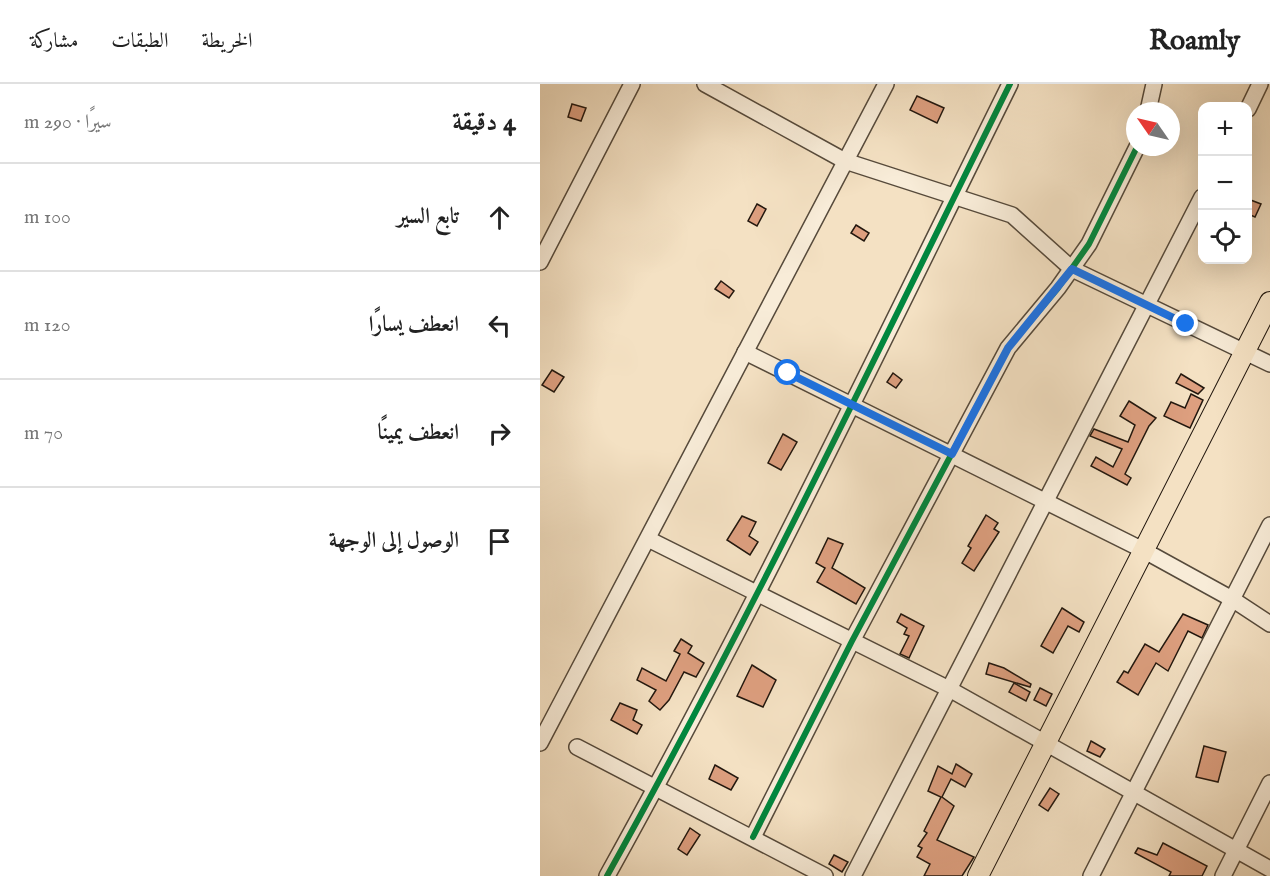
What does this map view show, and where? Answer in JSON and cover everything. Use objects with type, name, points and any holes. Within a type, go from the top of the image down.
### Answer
[{"type":"main road","points":[[978,876],[1270,302]]},
{"type":"street","points":[[540,262],[632,84]]},
{"type":"street","points":[[705,84],[845,161],[1012,215],[1072,269],[1270,364]]},
{"type":"street","points":[[540,743],[885,84]]},
{"type":"street","points":[[607,876],[656,788],[852,405],[1010,84]]},
{"type":"street","points":[[1150,102],[1154,84]]},
{"type":"street","points":[[1251,102],[1260,84]]},
{"type":"street","points":[[753,837],[852,641],[1008,348],[1072,269],[1089,244],[1133,156]]},
{"type":"street","points":[[853,876],[951,690],[1198,207]]},
{"type":"street","points":[[745,352],[1143,550],[1232,599],[1270,624]]},
{"type":"street","points":[[1091,876],[1131,793],[1270,525]]},
{"type":"street","points":[[648,539],[951,690],[1270,869]]},
{"type":"street","points":[[577,747],[825,876]]},
{"type":"street","points":[[1223,876],[1270,783]]},
{"type":"building","points":[[917,96],[944,108],[937,123],[910,110]]},
{"type":"building","points":[[572,104],[586,108],[581,121],[568,117]]},
{"type":"building","points":[[1252,201],[1261,204],[1255,217],[1252,216]]},
{"type":"building","points":[[757,204],[766,209],[757,226],[748,221]]},
{"type":"building","points":[[856,225],[869,233],[864,241],[851,233]]},
{"type":"building","points":[[721,281],[734,291],[729,298],[715,289]]},
{"type":"building","points":[[552,370],[564,377],[554,392],[542,385]]},
{"type":"building","points":[[893,373],[902,380],[896,388],[887,382]]},
{"type":"building","points":[[1181,374],[1204,388],[1198,394],[1176,383]]},
{"type":"building","points":[[1191,394],[1203,400],[1190,428],[1164,416],[1171,402],[1185,408]]},
{"type":"building","points":[[1129,401],[1156,418],[1149,426],[1125,474],[1131,478],[1127,485],[1091,466],[1096,457],[1113,467],[1122,449],[1090,436],[1094,429],[1128,442],[1135,425],[1120,416]]},
{"type":"building","points":[[783,434],[797,442],[781,470],[768,463]]},
{"type":"building","points":[[986,515],[998,523],[994,529],[999,532],[974,571],[962,563],[971,548],[968,546]]},
{"type":"building","points":[[742,516],[756,522],[749,536],[758,542],[750,555],[727,540]]},
{"type":"building","points":[[828,538],[843,544],[832,568],[865,588],[856,604],[817,582],[825,568],[816,563]]},
{"type":"building","points":[[1062,608],[1084,622],[1079,632],[1068,626],[1053,653],[1041,646]]},
{"type":"building","points":[[901,614],[924,626],[909,658],[900,654],[909,636],[904,634],[907,628],[897,622]]},
{"type":"building","points":[[1183,614],[1208,625],[1202,638],[1188,631],[1168,671],[1156,663],[1138,695],[1117,682],[1124,671],[1128,673],[1145,644],[1159,652]]},
{"type":"building","points":[[681,639],[692,646],[688,653],[704,663],[696,677],[684,672],[669,700],[660,710],[649,701],[656,690],[637,680],[642,668],[666,681],[680,654],[674,651]]},
{"type":"building","points":[[989,663],[1004,668],[1031,684],[1030,687],[986,674]]},
{"type":"building","points":[[752,665],[776,680],[763,707],[737,696]]},
{"type":"building","points":[[1014,683],[1030,692],[1026,701],[1009,692]]},
{"type":"building","points":[[1040,688],[1052,694],[1046,706],[1034,700]]},
{"type":"building","points":[[620,703],[637,710],[633,720],[642,725],[637,734],[611,720]]},
{"type":"building","points":[[1091,741],[1105,749],[1100,757],[1087,751]]},
{"type":"building","points":[[1204,746],[1226,752],[1218,782],[1196,777]]},
{"type":"building","points":[[956,764],[972,774],[965,787],[951,779],[942,797],[954,806],[937,840],[974,857],[962,876],[924,876],[930,864],[917,857],[922,848],[918,846],[927,833],[924,831],[941,797],[928,791],[938,766],[952,774]]},
{"type":"building","points":[[715,765],[738,778],[731,790],[709,779]]},
{"type":"building","points":[[1050,788],[1059,794],[1048,811],[1039,805]]},
{"type":"building","points":[[690,828],[700,835],[687,855],[678,849]]},
{"type":"building","points":[[1163,843],[1207,866],[1202,876],[1169,876],[1171,872],[1135,853],[1138,848],[1157,855]]},
{"type":"building","points":[[834,855],[848,862],[842,872],[829,864]]},
{"type":"cycle path","points":[[607,876],[763,581],[1010,84]]},
{"type":"cycle path","points":[[753,837],[852,641],[1008,348],[1058,288],[1089,244],[1133,156]]},
{"type":"route","points":[[788,373],[952,454],[1008,348],[1072,269],[1186,324]]}]
